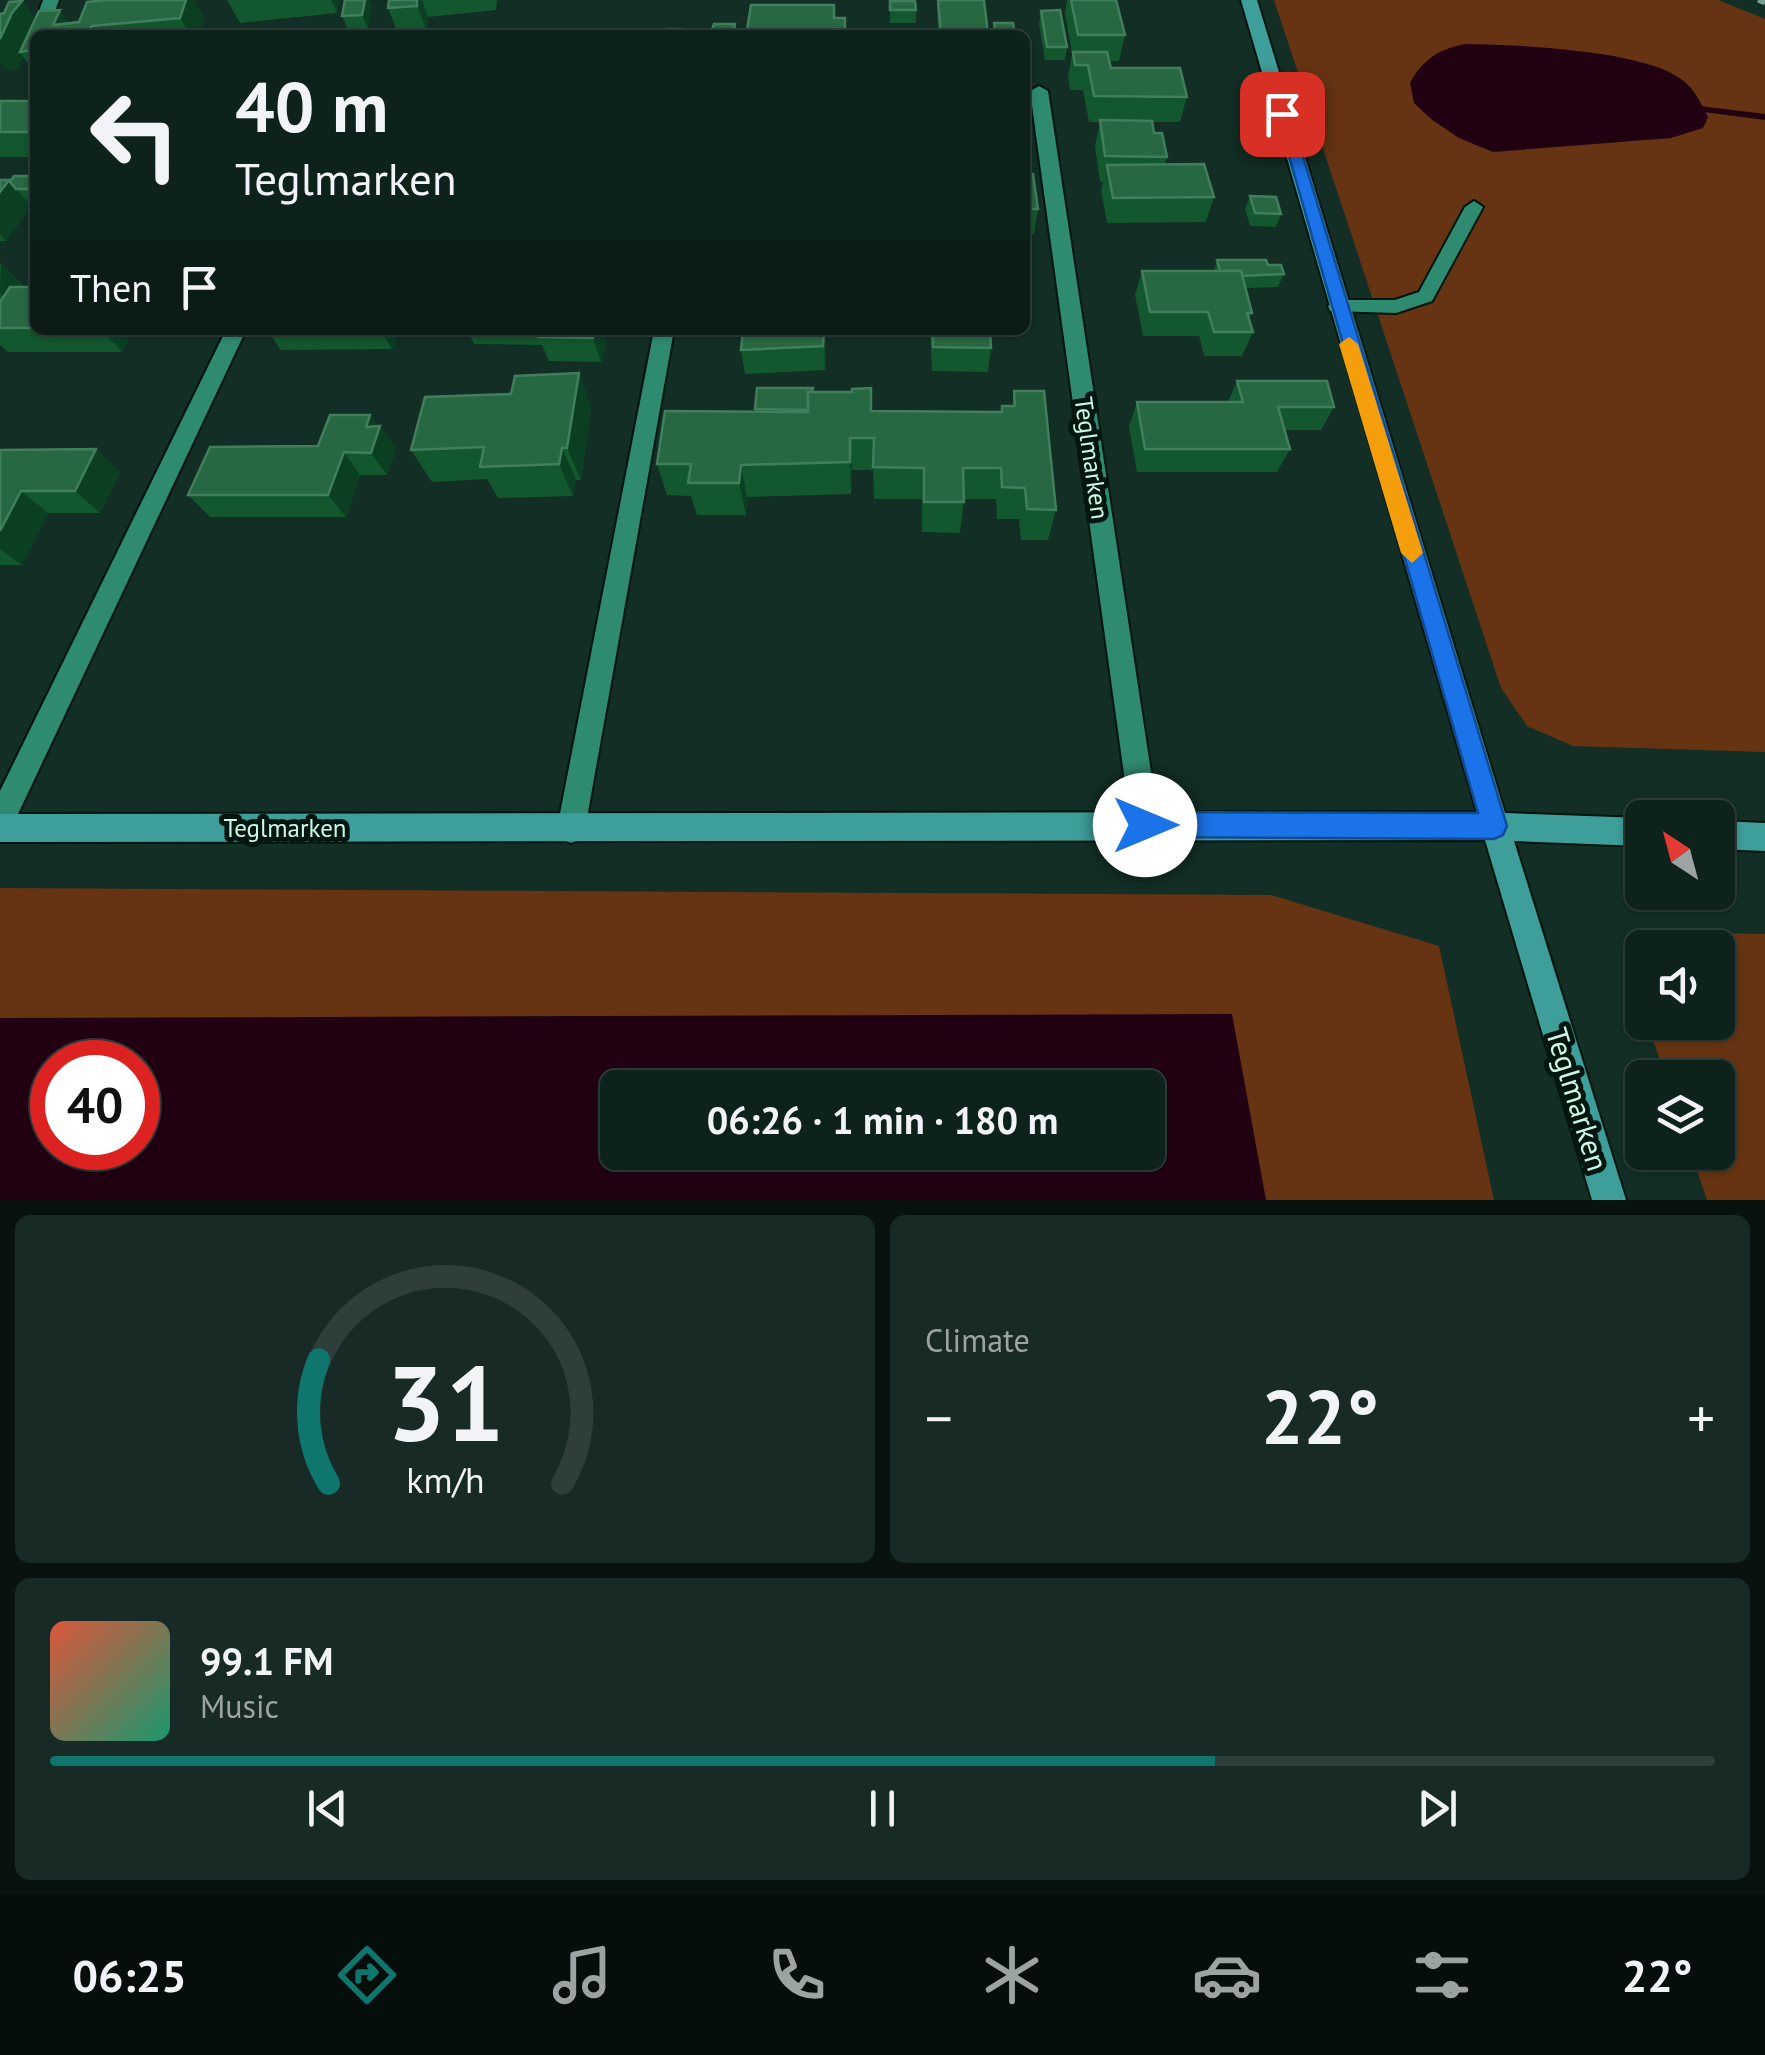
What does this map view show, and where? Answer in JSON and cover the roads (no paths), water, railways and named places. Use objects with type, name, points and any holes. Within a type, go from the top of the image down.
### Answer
[{"type":"street","name":"Teglmarken","points":[[1249,0],[1337,306],[1609,1200]]},
{"type":"street","name":"Teglmarken","points":[[1039,91],[1145,825]]},
{"type":"street","name":"Teglmarken","points":[[234,335],[0,824],[571,829],[1494,826],[1625,831]]},
{"type":"street","points":[[571,829],[663,335]]},
{"type":"street","points":[[1735,837],[1765,838]]},
{"type":"lane","points":[[1337,306],[1396,307],[1426,296],[1474,207]]},
{"type":"waterway","points":[[1692,108],[1765,117]]},
{"type":"railway","points":[[1758,0],[1765,3]]}]
